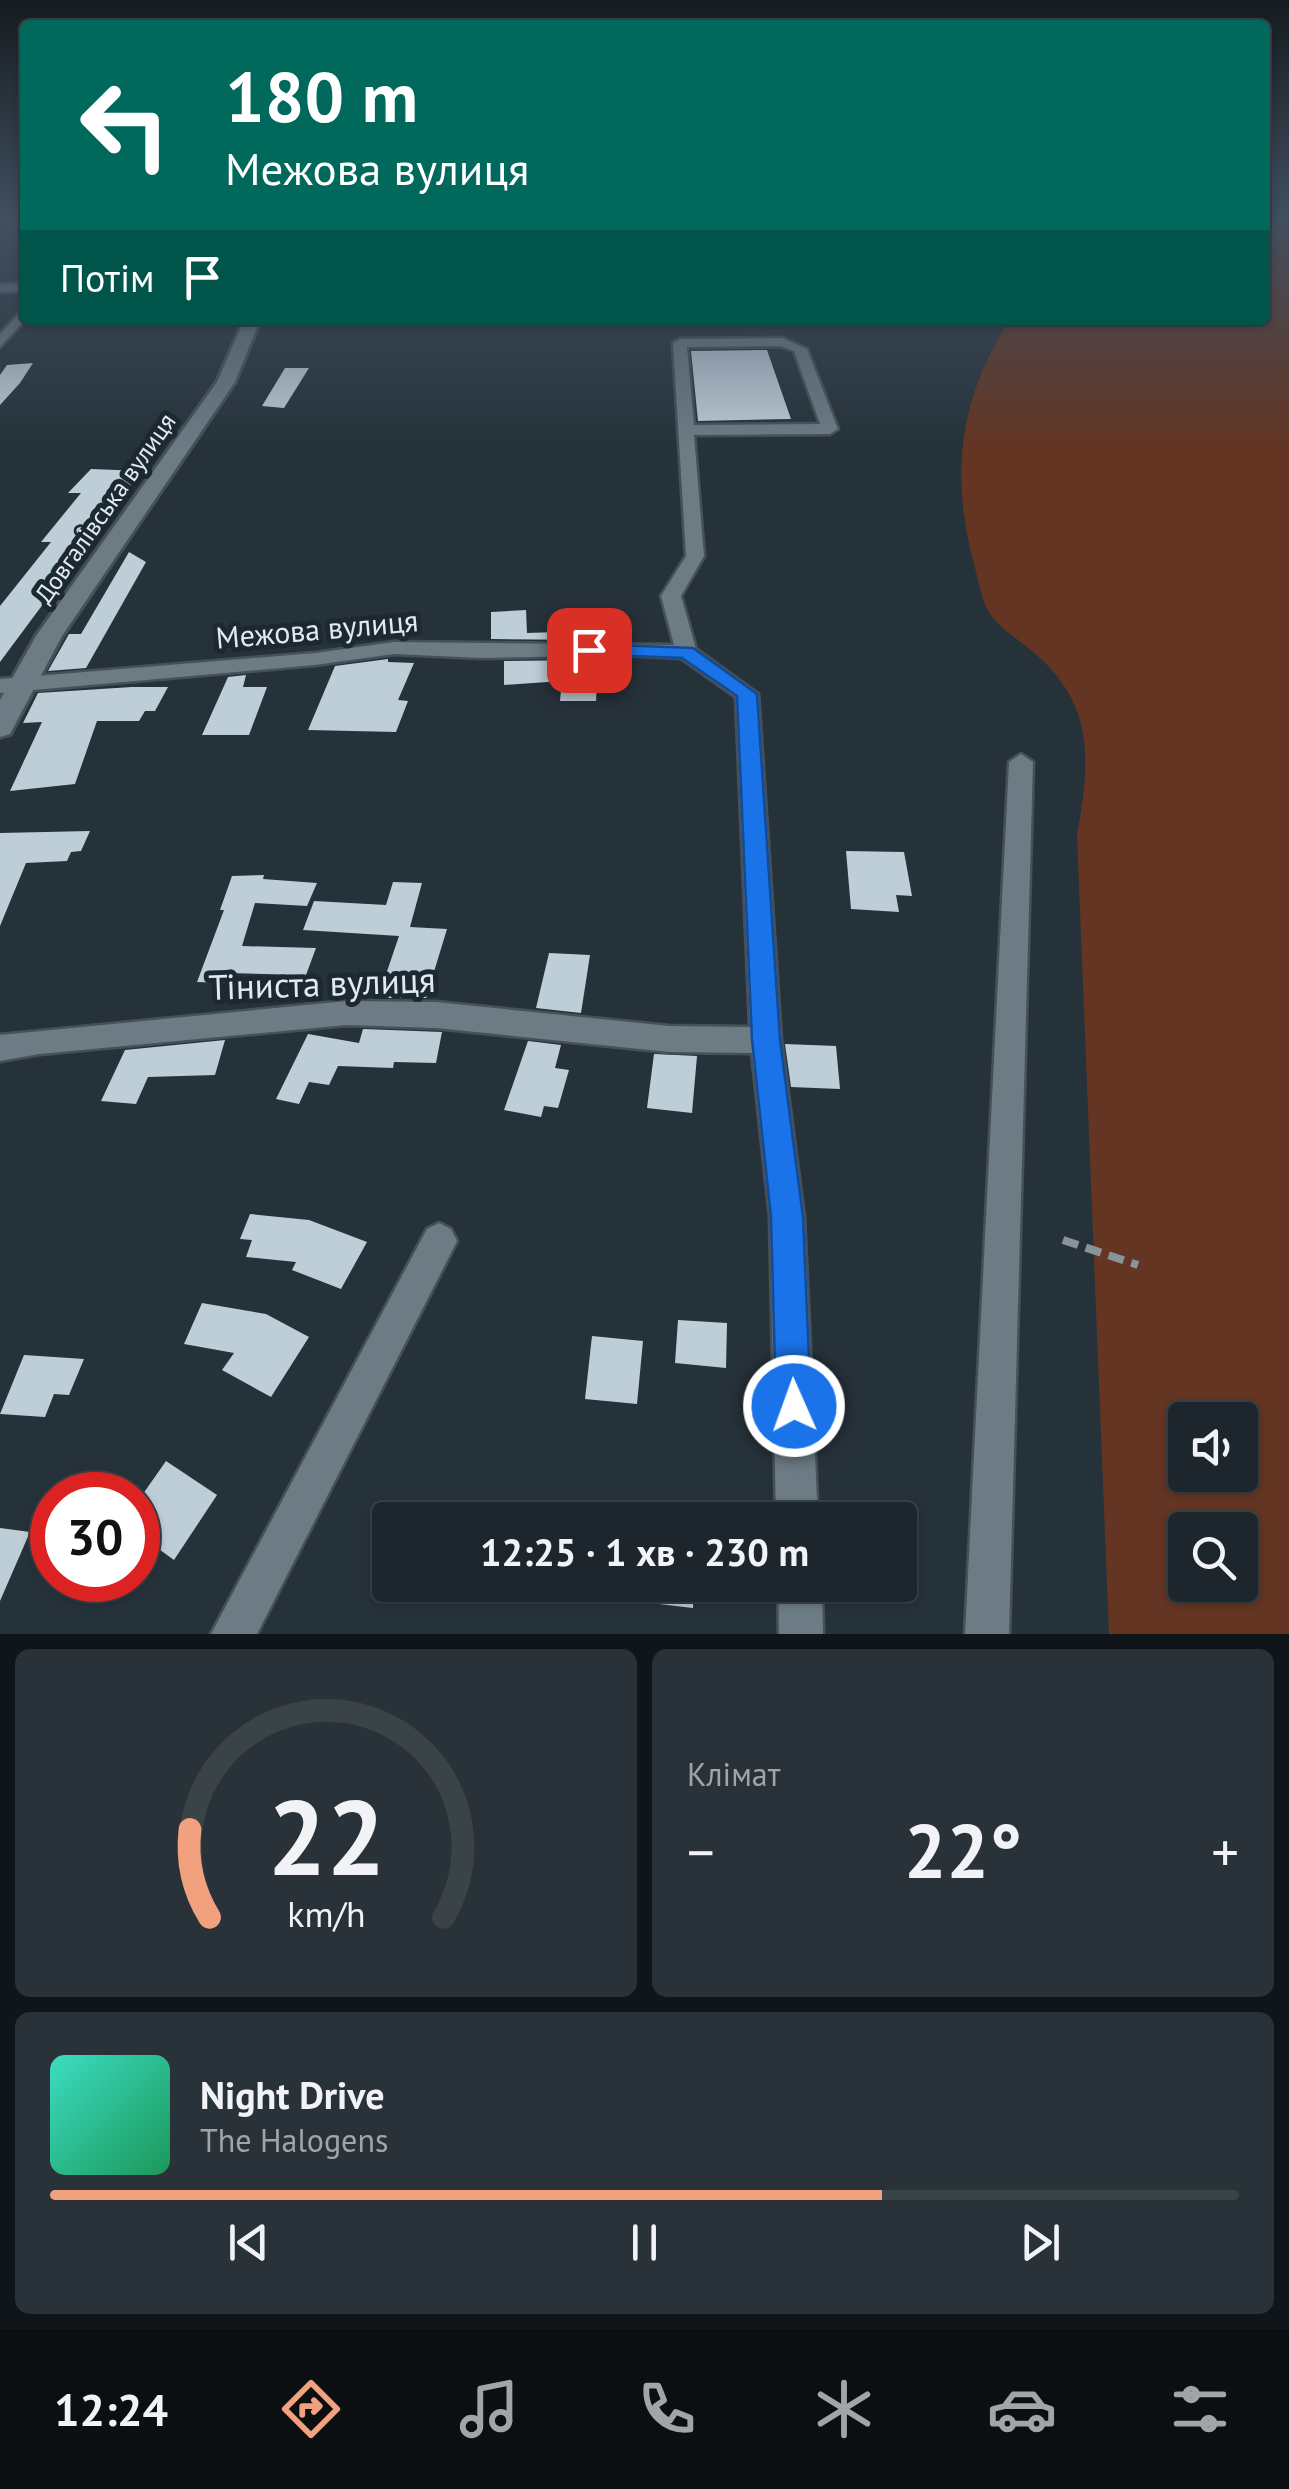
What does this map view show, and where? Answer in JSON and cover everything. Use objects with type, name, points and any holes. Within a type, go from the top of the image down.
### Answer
[{"type":"street","points":[[0,342],[20,318]]},
{"type":"street","name":"Довгалівська вулиця","points":[[0,726],[11,685],[226,382],[250,325]]},
{"type":"street","points":[[686,430],[830,429],[800,350],[782,342],[680,343],[686,430],[695,556],[671,596],[686,652],[747,694],[766,1040],[787,1217],[797,1502]]},
{"type":"street","name":"Межова вулиця","points":[[11,685],[315,660],[394,648],[686,652]]},
{"type":"street","points":[[988,1634],[1021,762]]},
{"type":"street","name":"Тіниста вулиця","points":[[0,1048],[40,1040],[347,1013],[436,1015],[669,1039],[766,1040]]},
{"type":"street","points":[[234,1634],[440,1241]]},
{"type":"street","points":[[801,1602],[802,1634]]},
{"type":"path","points":[[1063,1240],[1138,1265]]},
{"type":"shaded area","points":[[1270,297],[1289,297],[1289,1634],[1109,1634],[1077,835],[1084,786],[1084,740],[1071,698],[1058,678],[1034,652],[1000,625],[984,602],[967,535],[961,471],[969,409],[979,379],[1007,325],[1270,325]]},
{"type":"building","points":[[767,350],[791,419],[698,421],[691,351]]},
{"type":"building","points":[[33,363],[0,405],[0,375],[7,365]]},
{"type":"building","points":[[285,368],[309,368],[284,408],[262,406]]},
{"type":"building","points":[[91,469],[142,471],[0,662],[0,606],[51,542],[41,542],[81,493],[68,493]]},
{"type":"building","points":[[129,552],[146,562],[86,668],[48,671],[69,634],[81,634]]},
{"type":"building","points":[[526,610],[527,633],[587,631],[587,640],[491,639],[491,612]]},
{"type":"building","points":[[388,659],[414,663],[398,700],[408,701],[396,732],[308,730],[335,666]]},
{"type":"building","points":[[588,660],[588,666],[598,666],[596,701],[560,701],[562,681],[504,685],[504,661]]},
{"type":"building","points":[[246,675],[243,687],[267,687],[249,735],[202,735],[228,677]]},
{"type":"building","points":[[168,687],[155,711],[145,711],[139,721],[97,721],[75,784],[10,791],[42,722],[23,723],[38,693]]},
{"type":"building","points":[[90,831],[81,851],[71,852],[67,861],[26,863],[0,926],[0,833]]},
{"type":"building","points":[[846,851],[904,852],[912,896],[896,895],[899,912],[851,909]]},
{"type":"building","points":[[264,875],[263,879],[317,883],[307,906],[255,903],[242,946],[316,948],[306,975],[229,973],[225,983],[197,982],[224,910],[220,910],[232,876]]},
{"type":"building","points":[[393,882],[422,883],[410,927],[447,929],[426,998],[378,998],[399,936],[303,930],[314,901],[386,905]]},
{"type":"building","points":[[549,953],[590,955],[581,1013],[536,1008]]},
{"type":"building","points":[[363,1029],[442,1032],[436,1063],[394,1062],[393,1068],[338,1066],[329,1085],[309,1082],[299,1104],[276,1099],[308,1034],[359,1043]]},
{"type":"building","points":[[225,1040],[215,1075],[148,1077],[136,1104],[101,1101],[125,1050]]},
{"type":"building","points":[[528,1041],[561,1045],[555,1068],[569,1070],[558,1108],[544,1106],[541,1117],[504,1110]]},
{"type":"building","points":[[785,1044],[836,1046],[840,1089],[791,1087]]},
{"type":"building","points":[[654,1054],[697,1056],[692,1113],[647,1108]]},
{"type":"building","points":[[250,1214],[309,1220],[367,1242],[341,1289],[292,1270],[296,1262],[246,1257],[252,1240],[240,1239]]},
{"type":"building","points":[[202,1303],[266,1314],[309,1337],[271,1397],[222,1370],[234,1353],[184,1344]]},
{"type":"building","points":[[678,1320],[727,1323],[726,1368],[675,1363]]},
{"type":"building","points":[[592,1336],[643,1341],[637,1404],[585,1399]]},
{"type":"building","points":[[24,1355],[84,1359],[69,1395],[54,1394],[45,1417],[0,1414]]},
{"type":"building","points":[[166,1461],[217,1495],[174,1560],[160,1550],[158,1472]]},
{"type":"building","points":[[0,1528],[30,1532],[0,1601]]},
{"type":"building","points":[[642,1602],[693,1602],[693,1608]]},
{"type":"route","points":[[589,650],[686,652],[747,694],[766,1040],[787,1217],[794,1406]]}]
